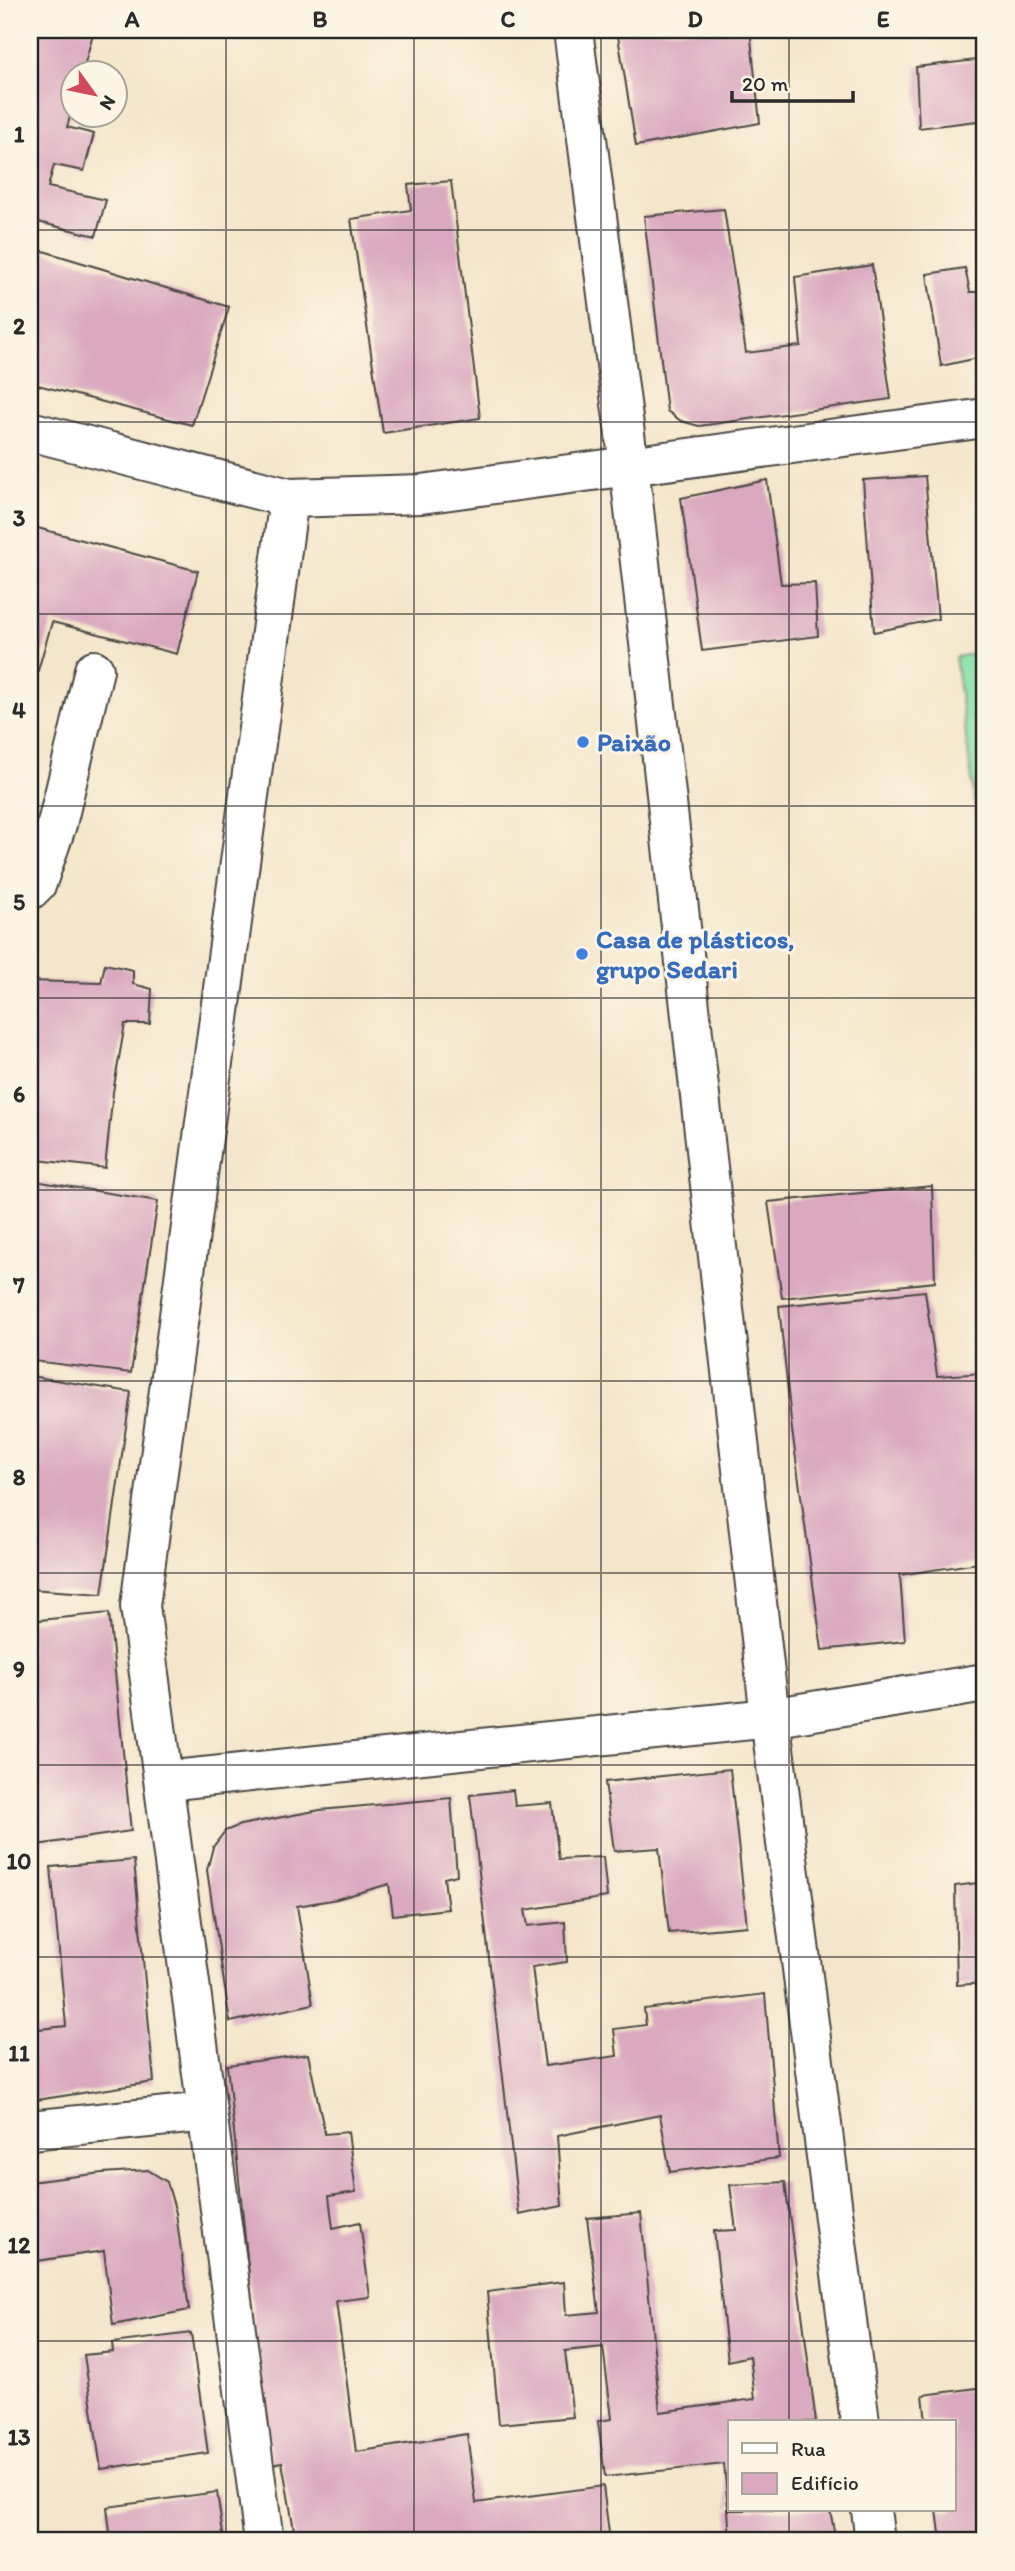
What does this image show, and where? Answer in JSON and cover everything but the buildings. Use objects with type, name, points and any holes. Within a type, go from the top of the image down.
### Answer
[{"type":"street","points":[[573,30],[629,465],[769,1718],[860,2420]]},
{"type":"street","points":[[30,431],[289,498],[421,494],[985,418]]},
{"type":"street","points":[[264,2541],[141,1606],[289,498]]},
{"type":"street","points":[[30,890],[37,883],[57,824],[94,670]]},
{"type":"street","points":[[164,1781],[769,1718],[985,1683]]},
{"type":"street","points":[[30,2130],[207,2112]]},
{"type":"street","points":[[871,2512],[875,2541]]},
{"type":"green space","points":[[985,652],[985,824],[978,825],[955,657]]},
{"type":"place","name":"Paixão","points":[[583,742]]},
{"type":"place","name":"Casa de plásticos, grupo Sedari","points":[[582,954]]}]
